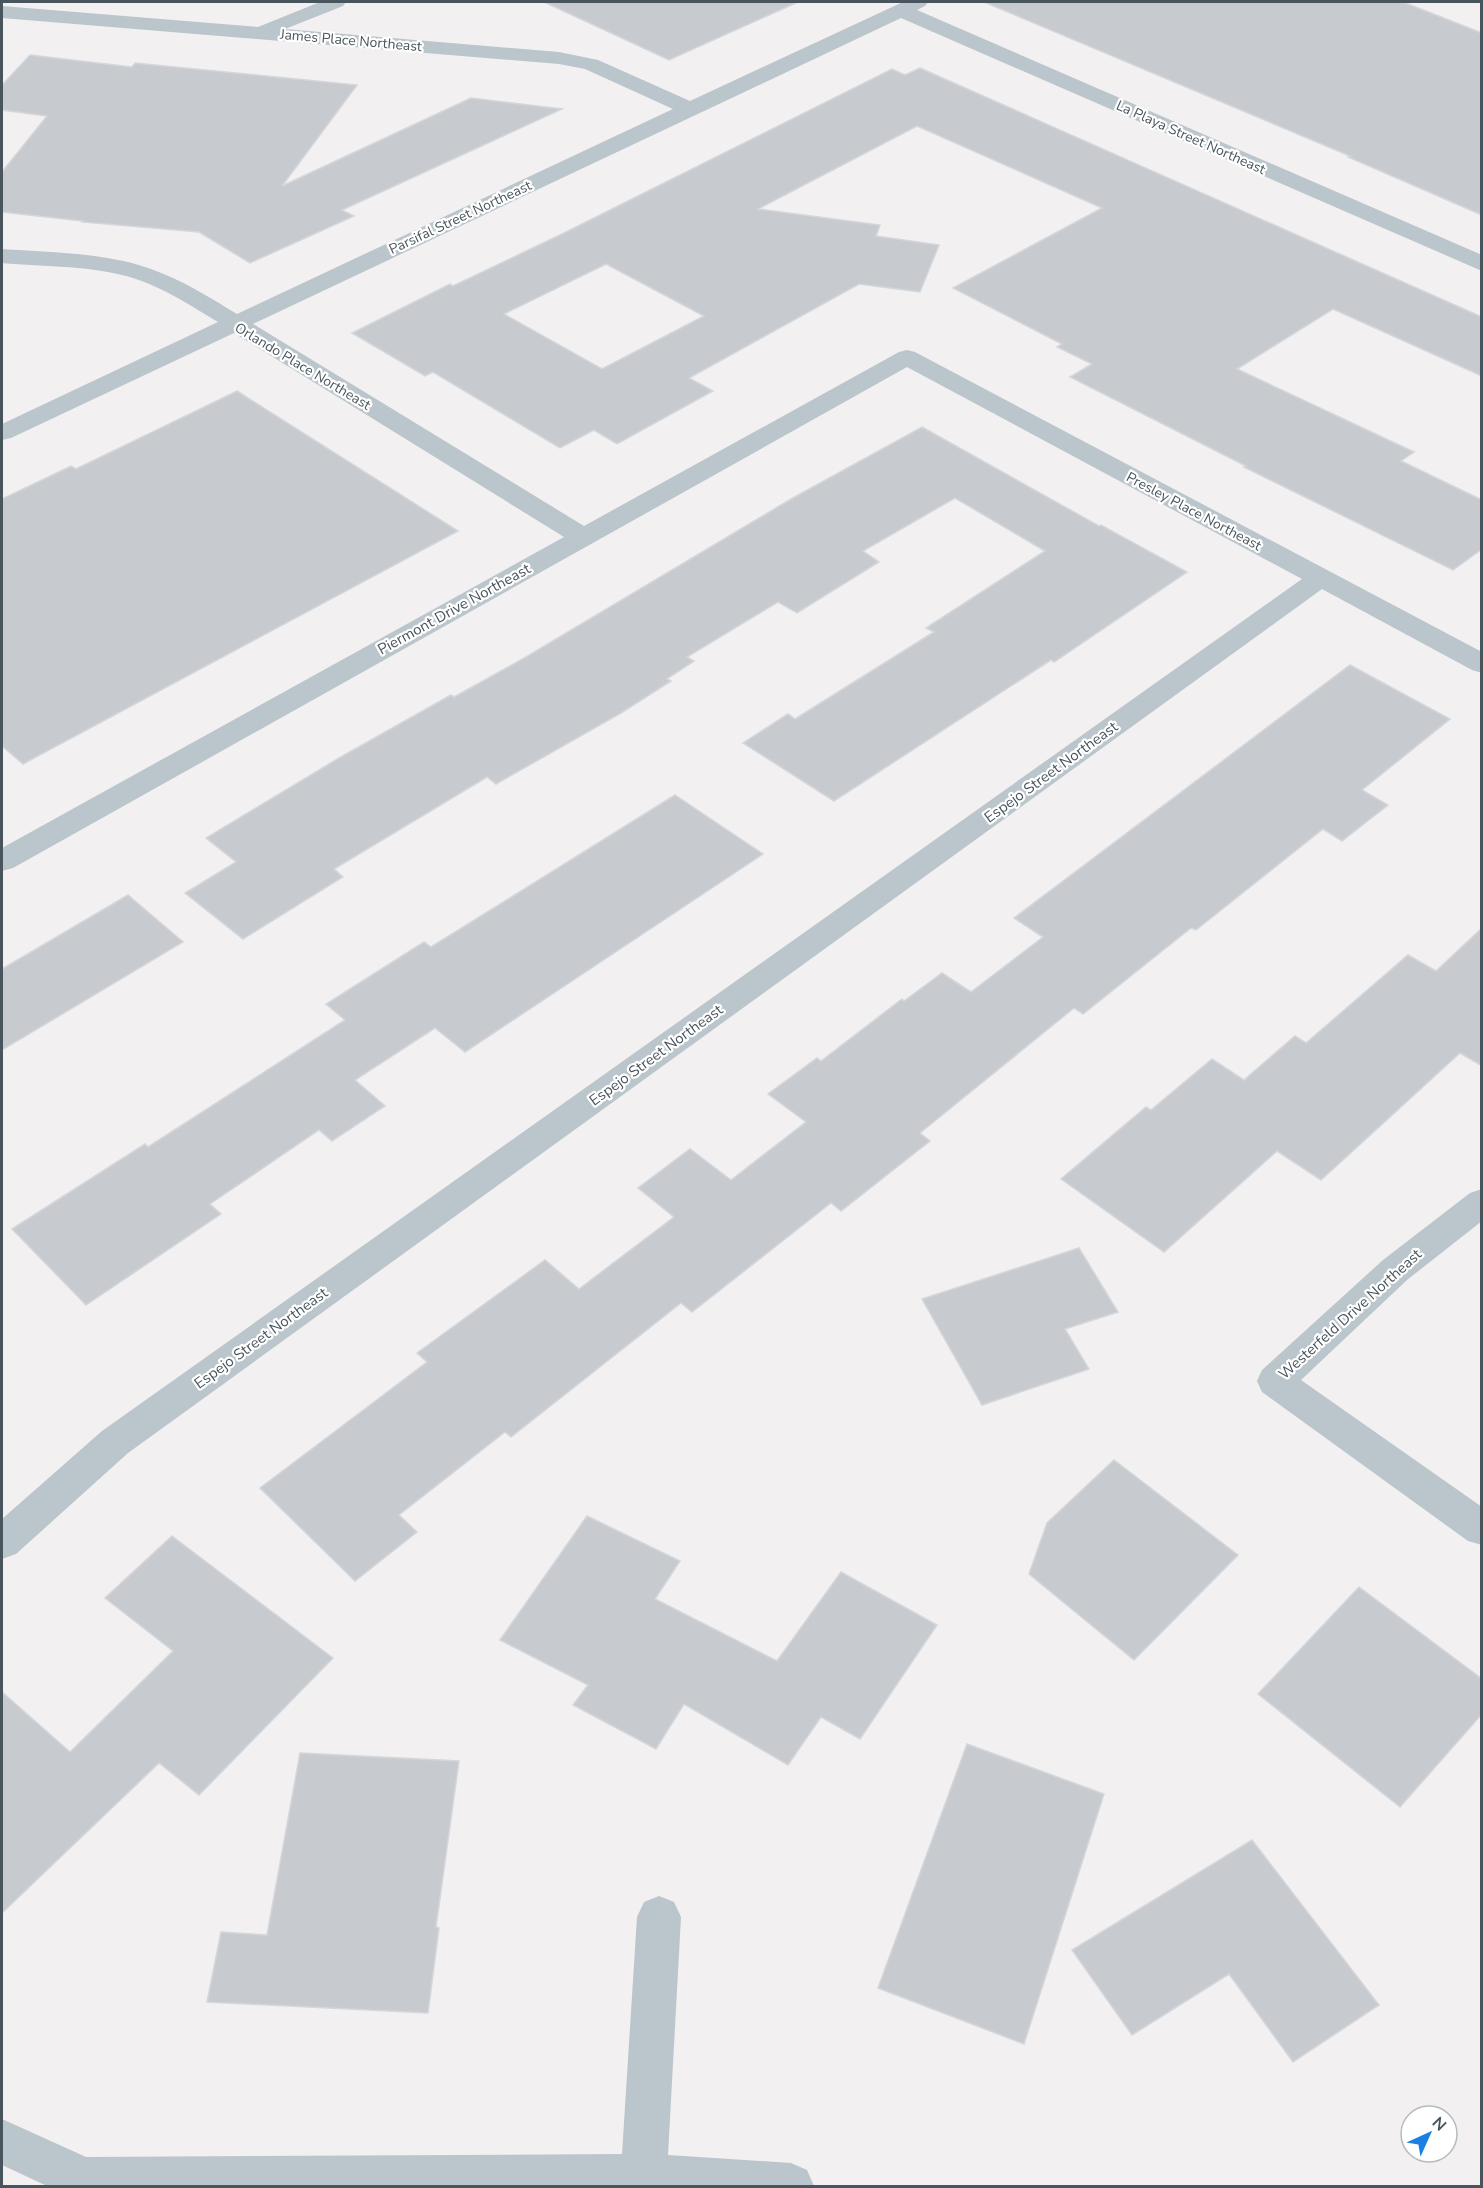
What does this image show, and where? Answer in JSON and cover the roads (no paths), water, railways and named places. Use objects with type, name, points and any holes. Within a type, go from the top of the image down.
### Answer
[{"type":"street","points":[[259,32],[336,2]]},
{"type":"street","name":"Parsifal Street Northeast","points":[[2,433],[909,6]]},
{"type":"street","name":"La Playa Street Northeast","points":[[909,6],[1482,264]]},
{"type":"street","name":"James Place Northeast","points":[[2,12],[49,8],[259,32],[580,62],[616,74],[690,109]]},
{"type":"street","name":"Orlando Place Northeast","points":[[2,256],[96,264],[141,273],[180,289],[583,537]]},
{"type":"street","name":"Piermont Drive Northeast","points":[[2,861],[907,357]]},
{"type":"street","name":"Presley Place Northeast","points":[[907,357],[1482,664]]},
{"type":"street","name":"Espejo Street Northeast","points":[[2,1542],[115,1442],[1319,579]]},
{"type":"street","name":"Westerfeld Drive Northeast","points":[[1482,1202],[1395,1269],[1275,1381],[1482,1529]]},
{"type":"street","points":[[644,2177],[659,1917]]},
{"type":"street","points":[[2,2142],[83,2183],[644,2177],[791,2187]]}]
